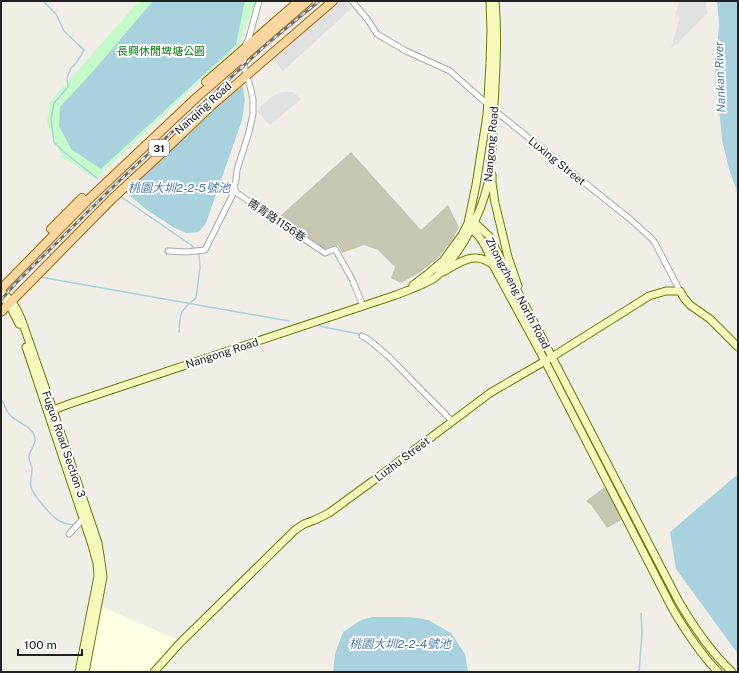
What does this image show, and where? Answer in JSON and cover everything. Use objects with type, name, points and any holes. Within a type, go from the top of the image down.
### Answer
[{"type":"main road","name":"31","points":[[1,281],[72,207],[166,119],[244,53],[299,1]]},
{"type":"main road","name":"Nanqing Road","points":[[1,290],[89,198],[244,53],[308,1]]},
{"type":"main road","name":"Nanqing Road","points":[[6,301],[96,207],[184,124],[245,73],[326,1]]},
{"type":"main road","name":"31","points":[[1,312],[6,301],[245,73],[333,1]]},
{"type":"main road","points":[[166,119],[185,108]]},
{"type":"main road","points":[[176,139],[184,124]]},
{"type":"main road","points":[[81,222],[100,211]]},
{"type":"main road","points":[[12,277],[24,257]]},
{"type":"street","points":[[168,251],[187,252],[205,250],[235,190],[234,187],[237,170],[253,114],[253,100],[245,73],[244,53],[260,1]]},
{"type":"street","name":"Luxing Street","points":[[352,1],[368,20],[377,34],[406,51],[450,71],[494,110],[630,219],[655,243],[684,298],[690,305],[710,319],[738,347]]},
{"type":"street","name":"Nangong Road","points":[[396,295],[429,273],[443,261],[471,225],[488,104],[491,37],[490,1]]},
{"type":"street","name":"Nangong Road","points":[[51,411],[76,401],[396,295],[418,286],[436,276],[458,250],[485,194],[488,183],[497,61],[495,1]]},
{"type":"street","points":[[491,157],[492,183],[498,214],[508,257],[524,303]]},
{"type":"street","name":"南青路1156巷","points":[[235,190],[247,200],[325,253],[336,249],[352,279],[363,306]]},
{"type":"street","name":"Zhongzheng North Road","points":[[471,225],[491,257],[672,608],[687,634],[718,672]]},
{"type":"street","name":"Zhongzheng North Road","points":[[471,225],[489,236],[678,600],[701,636],[723,664],[732,672]]},
{"type":"street","points":[[436,276],[470,258],[481,258],[494,265]]},
{"type":"street","name":"Fuguo Road Section 3","points":[[1,290],[18,322],[51,411],[86,517],[98,543],[103,577],[95,604]]},
{"type":"street","name":"Luzhu Street","points":[[154,672],[179,644],[295,530],[329,512],[375,480],[490,393],[552,357],[649,296],[666,291],[680,291]]},
{"type":"street","points":[[362,336],[388,356],[452,421]]},
{"type":"street","points":[[69,534],[86,517]]},
{"type":"street","points":[[79,672],[95,604]]},
{"type":"street","points":[[85,672],[95,604]]},
{"type":"shaded area","points":[[335,1],[346,1],[351,9],[283,71],[270,56]]},
{"type":"shaded area","points":[[680,1],[706,1],[707,14],[677,44],[671,48],[680,17],[675,15]]},
{"type":"shaded area","points":[[282,92],[293,92],[301,99],[270,125],[257,112],[259,108],[271,97]]},
{"type":"shaded area","points":[[351,152],[421,230],[448,205],[459,227],[451,242],[437,259],[419,273],[401,283],[391,278],[395,267],[378,250],[364,245],[342,253],[338,245],[329,249],[321,248],[279,217]]},
{"type":"shaded area","points":[[606,486],[623,519],[607,528],[592,506],[586,501]]},
{"type":"shaded area","points":[[102,607],[178,640],[150,672],[89,672]]},
{"type":"green space","name":"桃園大圳2-2-5號池","points":[[139,1],[258,1],[247,22],[239,45],[95,179],[62,157],[47,124],[49,103]]},
{"type":"water","name":"桃園大圳2-2-5號池","points":[[153,1],[245,1],[236,45],[101,169],[71,149],[59,126],[60,107],[95,69]]},
{"type":"water","name":"Nankan River","points":[[717,1],[738,1],[738,194],[729,169],[722,140],[716,96],[715,71],[719,25]]},
{"type":"water","name":"桃園大圳2-2-5號池","points":[[242,82],[245,100],[242,120],[206,223],[199,232],[186,233],[173,227],[147,210],[124,191]]},
{"type":"water","points":[[738,474],[738,654],[676,569],[670,532]]},
{"type":"water","name":"桃園大圳2-2-4號池","points":[[372,617],[418,618],[428,620],[439,626],[452,634],[465,654],[468,672],[333,672],[335,654],[343,632],[361,620]]},
{"type":"waterway","points":[[43,1],[56,14],[64,31],[84,50],[77,62],[71,68],[67,78],[68,87],[54,103],[51,119],[54,142],[64,152],[98,179]]},
{"type":"waterway","points":[[120,196],[194,248]]},
{"type":"waterway","points":[[179,332],[182,312],[196,298],[200,268],[199,254]]},
{"type":"waterway","points":[[40,277],[289,321]]},
{"type":"waterway","points":[[319,326],[359,334]]},
{"type":"waterway","points":[[1,399],[10,415],[27,427],[35,437],[35,442],[29,457],[32,468],[32,491],[55,518],[64,523],[76,525]]},
{"type":"waterway","points":[[639,672],[642,632],[641,613]]},
{"type":"railway","points":[[1,300],[16,283],[118,182],[267,44],[319,1]]},
{"type":"park label","name":"長興休閒埤塘公園","points":[[161,51]]}]
